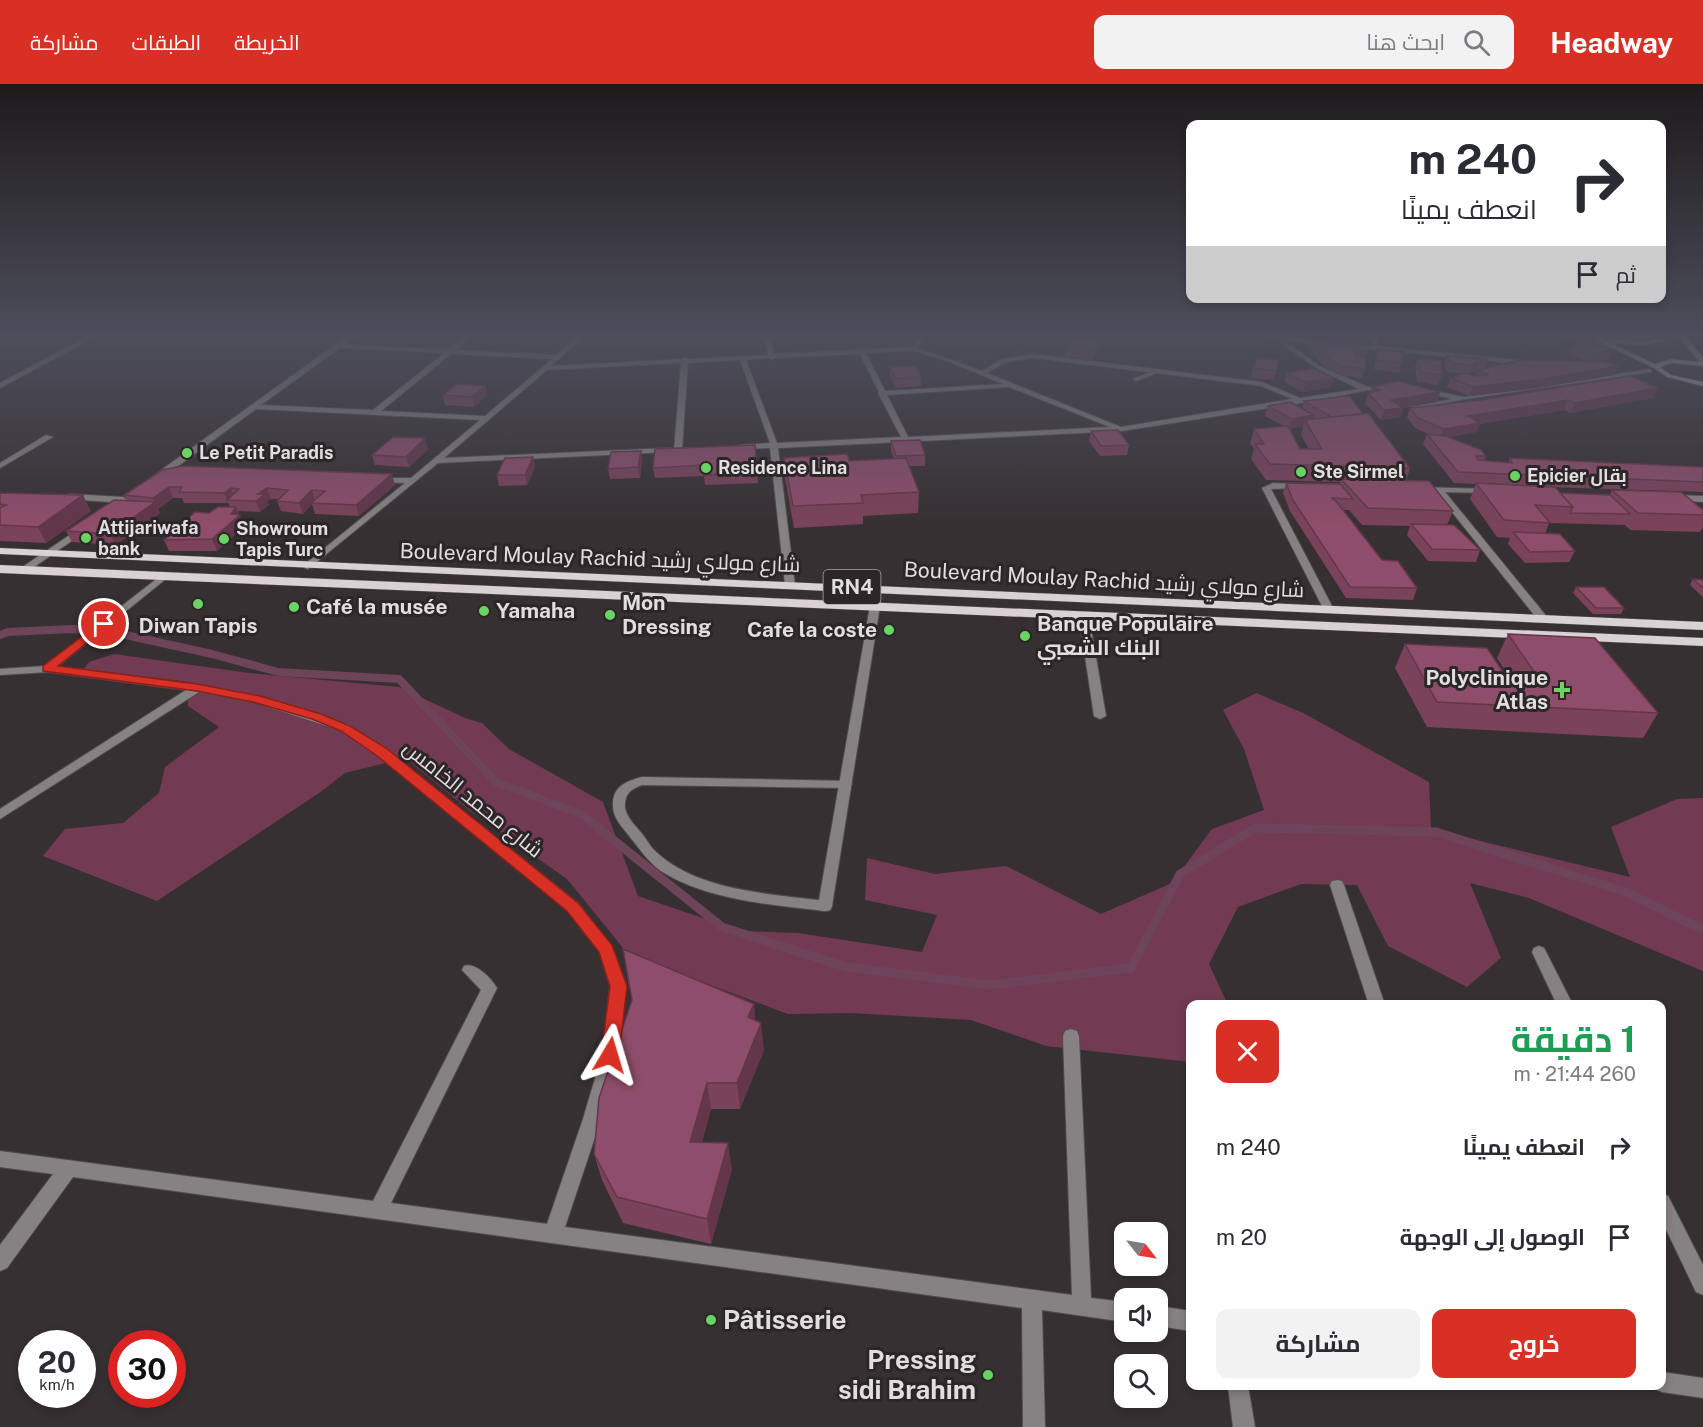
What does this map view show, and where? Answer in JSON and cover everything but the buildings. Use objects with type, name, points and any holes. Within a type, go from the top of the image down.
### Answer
[{"type":"main road","name":"Boulevard Moulay Rachid شارع مولاي رشيد","points":[[0,551],[1703,626]]},
{"type":"main road","name":"Boulevard Moulay Rachid شارع مولاي رشيد","points":[[0,569],[1703,642]]},
{"type":"street","points":[[149,483],[265,399]]},
{"type":"street","points":[[375,412],[392,399]]},
{"type":"street","points":[[308,566],[510,399]]},
{"type":"street","points":[[678,450],[682,399]]},
{"type":"street","points":[[757,399],[774,445],[790,585]]},
{"type":"street","points":[[884,399],[906,440]]},
{"type":"street","points":[[1045,399],[1122,429]]},
{"type":"street","points":[[1296,399],[1301,401]]},
{"type":"street","points":[[731,447],[1122,429],[1314,399]]},
{"type":"street","points":[[1415,407],[1464,399]]},
{"type":"street","points":[[254,407],[488,418]]},
{"type":"street","points":[[0,466],[49,437]]},
{"type":"street","points":[[436,461],[688,449]]},
{"type":"street","points":[[166,471],[178,471]]},
{"type":"street","points":[[366,479],[413,481]]},
{"type":"street","points":[[1410,480],[1416,489]]},
{"type":"street","points":[[1308,486],[1268,486],[1266,488],[1329,610]]},
{"type":"street","points":[[1404,489],[1496,492]]},
{"type":"street","points":[[1439,490],[1543,619]]},
{"type":"street","points":[[114,507],[132,494]]},
{"type":"street","points":[[56,497],[123,500]]},
{"type":"street","points":[[1669,498],[1703,499]]},
{"type":"street","points":[[24,570],[86,526]]},
{"type":"street","points":[[48,669],[164,576]]},
{"type":"street","points":[[846,784],[642,781],[626,785],[619,795],[620,813],[650,855],[676,873],[711,887],[751,896],[825,906],[846,784],[875,606]]},
{"type":"street","points":[[1084,616],[1100,716]]},
{"type":"street","name":"شارع محمد الخامس","points":[[0,672],[48,669],[197,688],[255,699],[346,728],[381,752],[573,907],[606,949],[618,986],[610,1055],[592,1119],[553,1235]]},
{"type":"street","points":[[0,815],[197,688]]},
{"type":"street","points":[[1337,885],[1375,1000]]},
{"type":"street","points":[[1539,952],[1563,1000]]},
{"type":"street","points":[[378,1211],[489,988],[469,970]]},
{"type":"street","points":[[1071,1036],[1082,1306]]},
{"type":"street","points":[[0,1159],[1114,1310]]},
{"type":"street","points":[[0,1260],[69,1168]]},
{"type":"street","points":[[1666,1210],[1703,1285]]},
{"type":"street","points":[[1032,1299],[1034,1427]]},
{"type":"street","points":[[1168,1317],[1186,1319]]},
{"type":"street","points":[[1666,1383],[1703,1388]]},
{"type":"street","points":[[1239,1390],[1244,1427]]},
{"type":"shaded area","points":[[114,654],[249,673],[399,687],[465,718],[482,723],[509,749],[603,802],[638,896],[741,931],[798,933],[922,952],[937,915],[865,900],[867,858],[935,874],[1006,866],[1101,914],[1172,883],[1212,829],[1264,810],[1244,749],[1223,710],[1256,693],[1303,713],[1429,782],[1431,829],[1630,877],[1611,827],[1677,799],[1703,798],[1703,971],[1529,898],[1470,883],[1501,958],[1467,987],[1388,946],[1357,885],[1301,884],[1238,907],[1209,964],[1226,1000],[1186,1000],[1186,1061],[1046,1046],[971,1020],[850,1013],[788,1014],[628,954],[567,879],[473,813],[405,758],[345,773],[319,793],[157,901],[43,856],[65,829],[123,823],[159,793],[165,767],[219,727],[188,706],[188,682],[84,669],[89,662]]},
{"type":"waterway","points":[[0,635],[8,632],[72,629],[112,632],[212,654],[278,672],[399,679],[496,782],[581,814],[598,827]]},
{"type":"waterway","points":[[596,826],[722,927],[846,967],[989,985],[1131,968],[1180,874],[1255,828],[1436,832],[1626,892],[1703,930]]},
{"type":"place","name":"Le Petit Paradis","points":[[187,453]]},
{"type":"place","name":"Residence Lina","points":[[706,468]]},
{"type":"place","name":"Ste Sirmel","points":[[1301,472]]},
{"type":"place","name":"Epicier بقال","points":[[1515,476]]},
{"type":"place","name":"Attijariwafa bank","points":[[86,538]]},
{"type":"place","name":"Showroum Tapis Turc","points":[[224,539]]},
{"type":"place","name":"Diwan Tapis","points":[[198,604]]},
{"type":"place","name":"Café la musée","points":[[294,607]]},
{"type":"place","name":"Yamaha","points":[[484,611]]},
{"type":"place","name":"Mon Dressing","points":[[610,615]]},
{"type":"place","name":"Cafe la coste","points":[[889,630]]},
{"type":"place","name":"Banque Populaire البنك الشعبي","points":[[1025,636]]},
{"type":"place","name":"Polyclinique Atlas","points":[[1562,690]]},
{"type":"place","name":"Pâtisserie","points":[[711,1320]]},
{"type":"place","name":"Pressing sidi Brahim","points":[[988,1375]]},
{"type":"route","points":[[104,624],[48,669],[197,688],[255,699],[346,728],[381,752],[573,907],[606,949],[618,986],[610,1055]]}]
